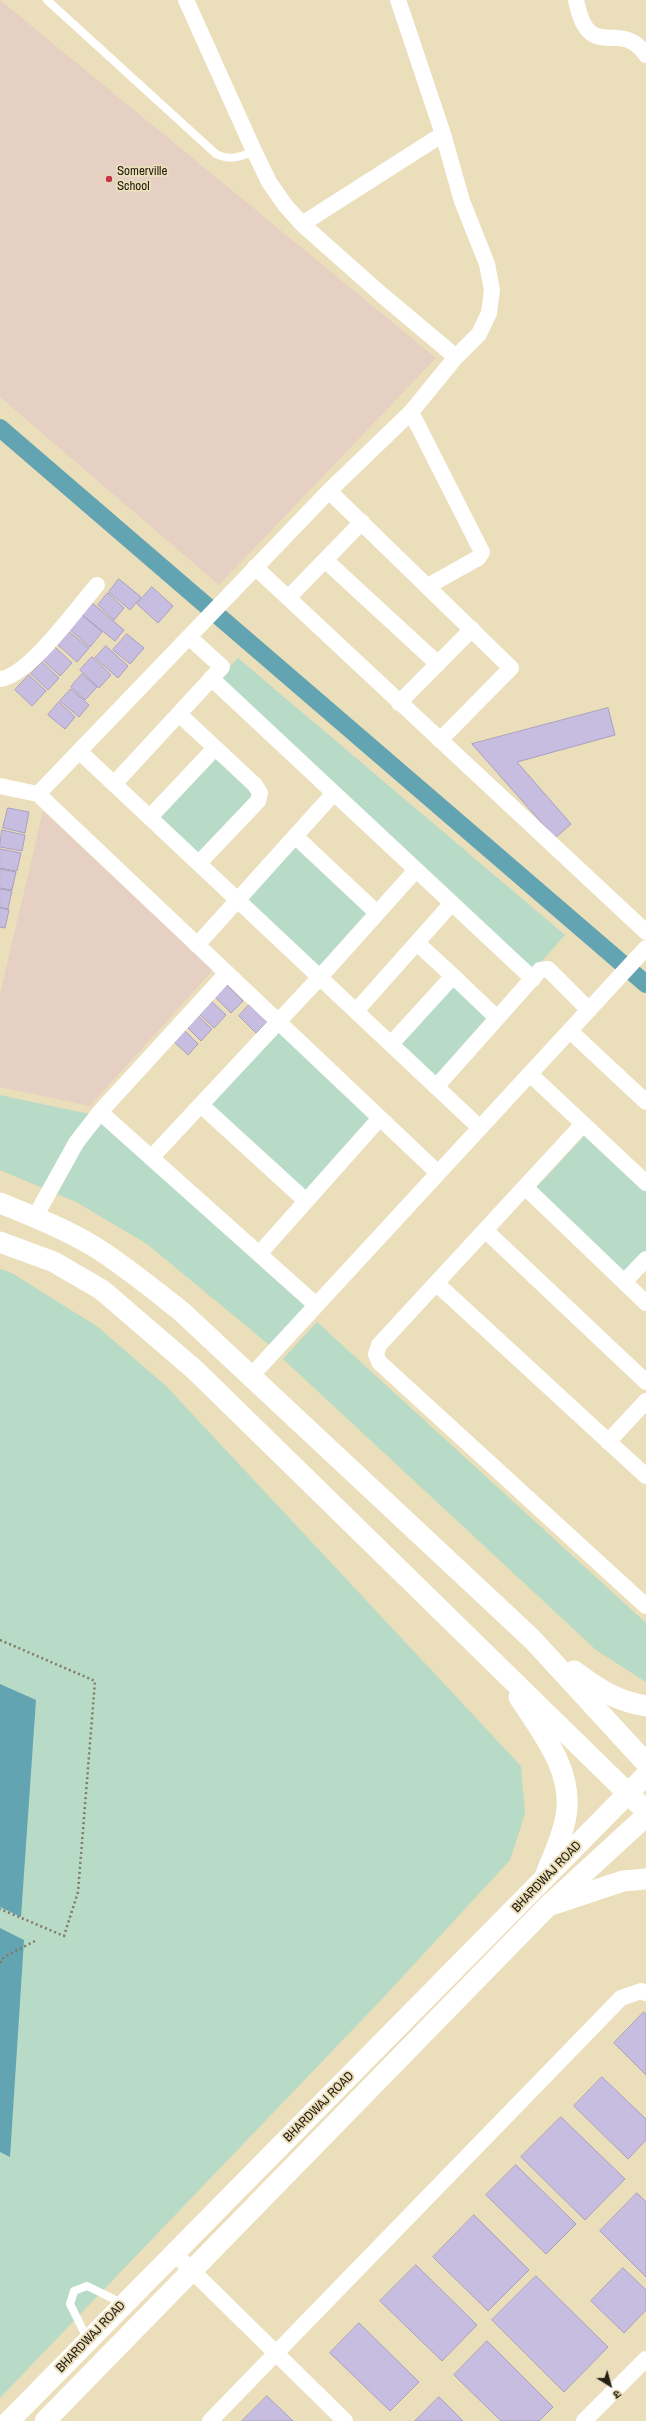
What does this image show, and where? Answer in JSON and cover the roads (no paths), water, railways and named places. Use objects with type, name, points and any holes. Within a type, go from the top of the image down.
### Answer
[{"type":"street","points":[[186,0],[254,151],[269,182],[285,205],[302,224],[382,296],[456,357]]},
{"type":"street","points":[[38,794],[329,491],[411,412],[456,357],[479,334],[489,313],[492,290],[487,264],[462,201],[443,134],[398,0]]},
{"type":"street","points":[[576,0],[580,19],[587,31],[600,38],[623,37],[638,44],[646,55]]},
{"type":"street","points":[[302,224],[443,134]]},
{"type":"street","points":[[411,412],[482,552],[478,558],[428,586]]},
{"type":"street","points":[[329,491],[511,668],[440,740]]},
{"type":"street","points":[[288,598],[362,522]]},
{"type":"street","points":[[325,560],[438,664]]},
{"type":"street","points":[[255,567],[646,932]]},
{"type":"street","points":[[0,679],[20,671],[34,658],[97,585]]},
{"type":"street","points":[[399,703],[472,629]]},
{"type":"street","points":[[114,784],[222,667],[189,636]]},
{"type":"street","points":[[212,678],[533,979]]},
{"type":"street","points":[[179,714],[255,785],[260,793],[258,801],[199,863]]},
{"type":"street","points":[[150,817],[215,748]]},
{"type":"street","points":[[80,751],[480,1128]]},
{"type":"street","points":[[0,786],[38,794],[438,1173]]},
{"type":"street","points":[[197,945],[334,793]]},
{"type":"street","points":[[295,836],[377,914]]},
{"type":"street","points":[[151,1158],[320,977],[416,870]]},
{"type":"street","points":[[356,1011],[452,904]]},
{"type":"street","points":[[417,943],[497,1018]]},
{"type":"street","points":[[252,1375],[643,951]]},
{"type":"street","points":[[436,1087],[540,970],[548,969],[589,1010]]},
{"type":"street","points":[[35,1217],[76,1143],[100,1112],[227,973]]},
{"type":"street","points":[[391,1044],[453,976]]},
{"type":"street","points":[[570,1030],[646,1102]]},
{"type":"street","points":[[530,1074],[646,1183]]},
{"type":"street","points":[[201,1105],[306,1201]]},
{"type":"street","points":[[100,1112],[316,1305]]},
{"type":"street","points":[[259,1254],[380,1118]]},
{"type":"street","points":[[583,1124],[379,1345],[376,1354],[379,1362],[646,1606]]},
{"type":"street","points":[[524,1187],[646,1303]]},
{"type":"street","points":[[0,1203],[35,1217],[94,1247],[134,1274],[181,1311],[252,1375],[532,1639],[646,1764]]},
{"type":"street","points":[[485,1230],[646,1382]]},
{"type":"street","points":[[0,1242],[54,1262],[102,1290],[194,1370],[646,1811]]},
{"type":"street","points":[[624,1282],[646,1259]]},
{"type":"street","points":[[436,1283],[646,1476]]},
{"type":"street","points":[[608,1442],[646,1401]]},
{"type":"street","points":[[532,1639],[596,1687],[624,1702],[646,1706]]},
{"type":"street","points":[[501,1668],[551,1748],[567,1781],[566,1816],[544,1880]]},
{"type":"street","name":"BHARDWAJ ROAD","points":[[10,2421],[646,1775]]},
{"type":"street","name":"BHARDWAJ ROAD","points":[[45,2421],[548,1906],[646,1816]]},
{"type":"street","points":[[548,1906],[623,1881],[646,1879]]},
{"type":"street","points":[[210,2421],[621,1998],[641,1991],[646,1993]]},
{"type":"street","points":[[174,2253],[345,2421]]},
{"type":"street","points":[[584,2421],[646,2358]]},
{"type":"lane","points":[[47,0],[216,154],[226,159],[240,157],[254,151]]},
{"type":"lane","points":[[88,2341],[70,2304],[74,2291],[87,2286],[124,2304]]},
{"type":"water","points":[[0,1684],[36,1700],[21,1917],[0,1907]]},
{"type":"water","points":[[0,1928],[24,1940],[10,2157],[0,2152]]},
{"type":"waterway","points":[[0,428],[646,984]]},
{"type":"place","name":"Somerville School","points":[[109,179]]}]
